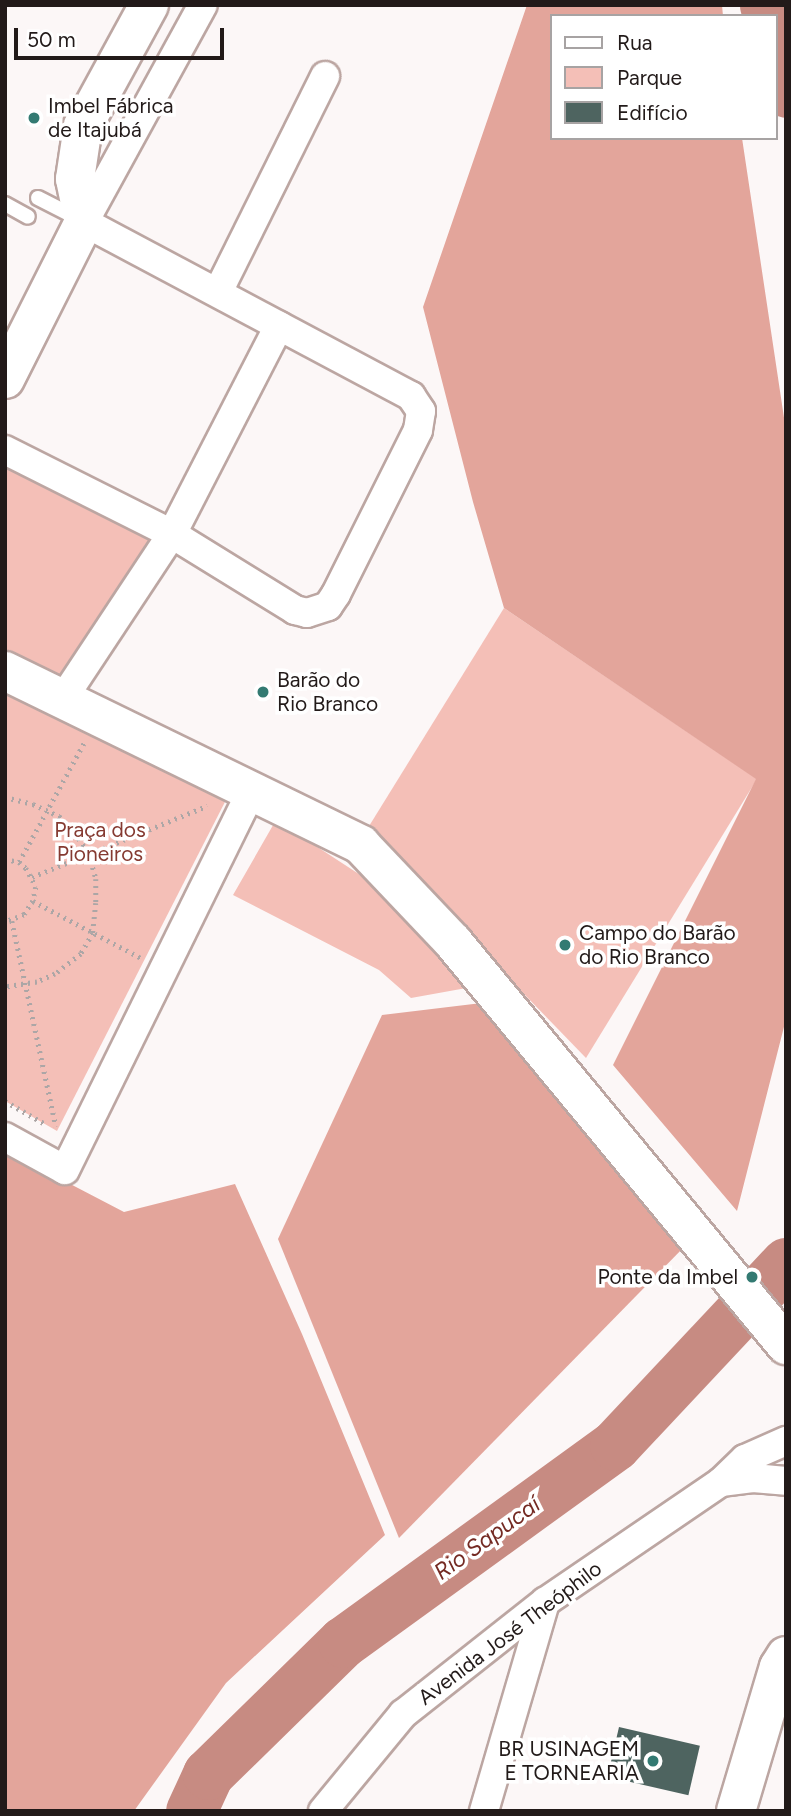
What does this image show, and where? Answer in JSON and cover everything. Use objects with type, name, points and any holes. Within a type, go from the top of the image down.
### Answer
[{"type":"main road","points":[[5,379],[84,222],[75,179],[83,126],[149,5]]},
{"type":"main road","points":[[5,671],[361,845],[453,942],[786,1345]]},
{"type":"main road","points":[[736,1811],[779,1667],[786,1656]]},
{"type":"street","points":[[5,450],[172,534],[295,610],[307,613],[328,606],[336,594],[418,430],[421,411],[411,396],[84,222],[203,5]]},
{"type":"street","points":[[218,292],[325,76]]},
{"type":"street","points":[[62,701],[172,534],[279,326]]},
{"type":"street","points":[[5,1137],[65,1170],[251,792]]},
{"type":"street","name":"Avenida José Theóphilo","points":[[323,1811],[403,1714],[545,1602],[721,1482],[745,1459],[786,1441]]},
{"type":"street","name":"Avenida José Theóphilo","points":[[721,1482],[753,1478],[786,1481]]},
{"type":"street","points":[[484,1811],[545,1602]]},
{"type":"lane","points":[[38,198],[84,222]]},
{"type":"lane","points":[[5,204],[28,217]]},
{"type":"path","points":[[19,862],[85,742]]},
{"type":"path","points":[[5,797],[48,811],[71,827],[89,854],[96,879],[93,933],[81,954],[55,974],[26,986],[5,987]]},
{"type":"path","points":[[32,877],[214,803]]},
{"type":"path","points":[[5,859],[19,862],[32,877],[36,887],[33,901],[24,915],[5,922]]},
{"type":"path","points":[[33,901],[146,961]]},
{"type":"path","points":[[12,920],[57,1130]]},
{"type":"path","points":[[5,1101],[57,1130]]},
{"type":"path","points":[[57,1130],[63,1118]]},
{"type":"green space","points":[[5,461],[165,544],[58,688],[5,658]]},
{"type":"green space","name":"Campo do Barão do Rio Branco","points":[[504,608],[757,779],[586,1058],[366,831]]},
{"type":"green space","name":"Praça dos Pioneiros","points":[[5,686],[227,798],[57,1131],[5,1101]]},
{"type":"green space","points":[[276,820],[388,893],[472,987],[411,998],[379,970],[233,895]]},
{"type":"shaded area","points":[[527,5],[722,5],[723,14],[550,14],[550,140],[742,140],[786,431],[786,1019],[737,1211],[613,1065],[756,779],[504,608],[473,502],[423,307]]},
{"type":"shaded area","points":[[490,1002],[686,1245],[399,1538],[278,1239],[382,1015]]},
{"type":"shaded area","points":[[5,1150],[124,1212],[235,1184],[302,1334],[385,1535],[226,1683],[134,1811],[5,1811]]},
{"type":"building","name":"BR USINAGEM E TORNEARIA","points":[[619,1727],[700,1746],[688,1795],[608,1777]]},
{"type":"waterway","name":"Rio Sapucaí","points":[[765,5],[767,14]]},
{"type":"waterway","name":"Rio Sapucaí","points":[[777,56],[786,92]]},
{"type":"waterway","name":"Rio Sapucaí","points":[[191,1811],[208,1774],[343,1642],[615,1445],[786,1263]]},
{"type":"place","name":"Imbel Fábrica de Itajubá","points":[[34,118]]},
{"type":"place","name":"Barão do Rio Branco","points":[[263,692]]},
{"type":"place","name":"Campo do Barão do Rio Branco","points":[[565,945]]},
{"type":"place","name":"Ponte da Imbel","points":[[752,1277]]},
{"type":"place","name":"BR USINAGEM E TORNEARIA","points":[[653,1761]]}]
